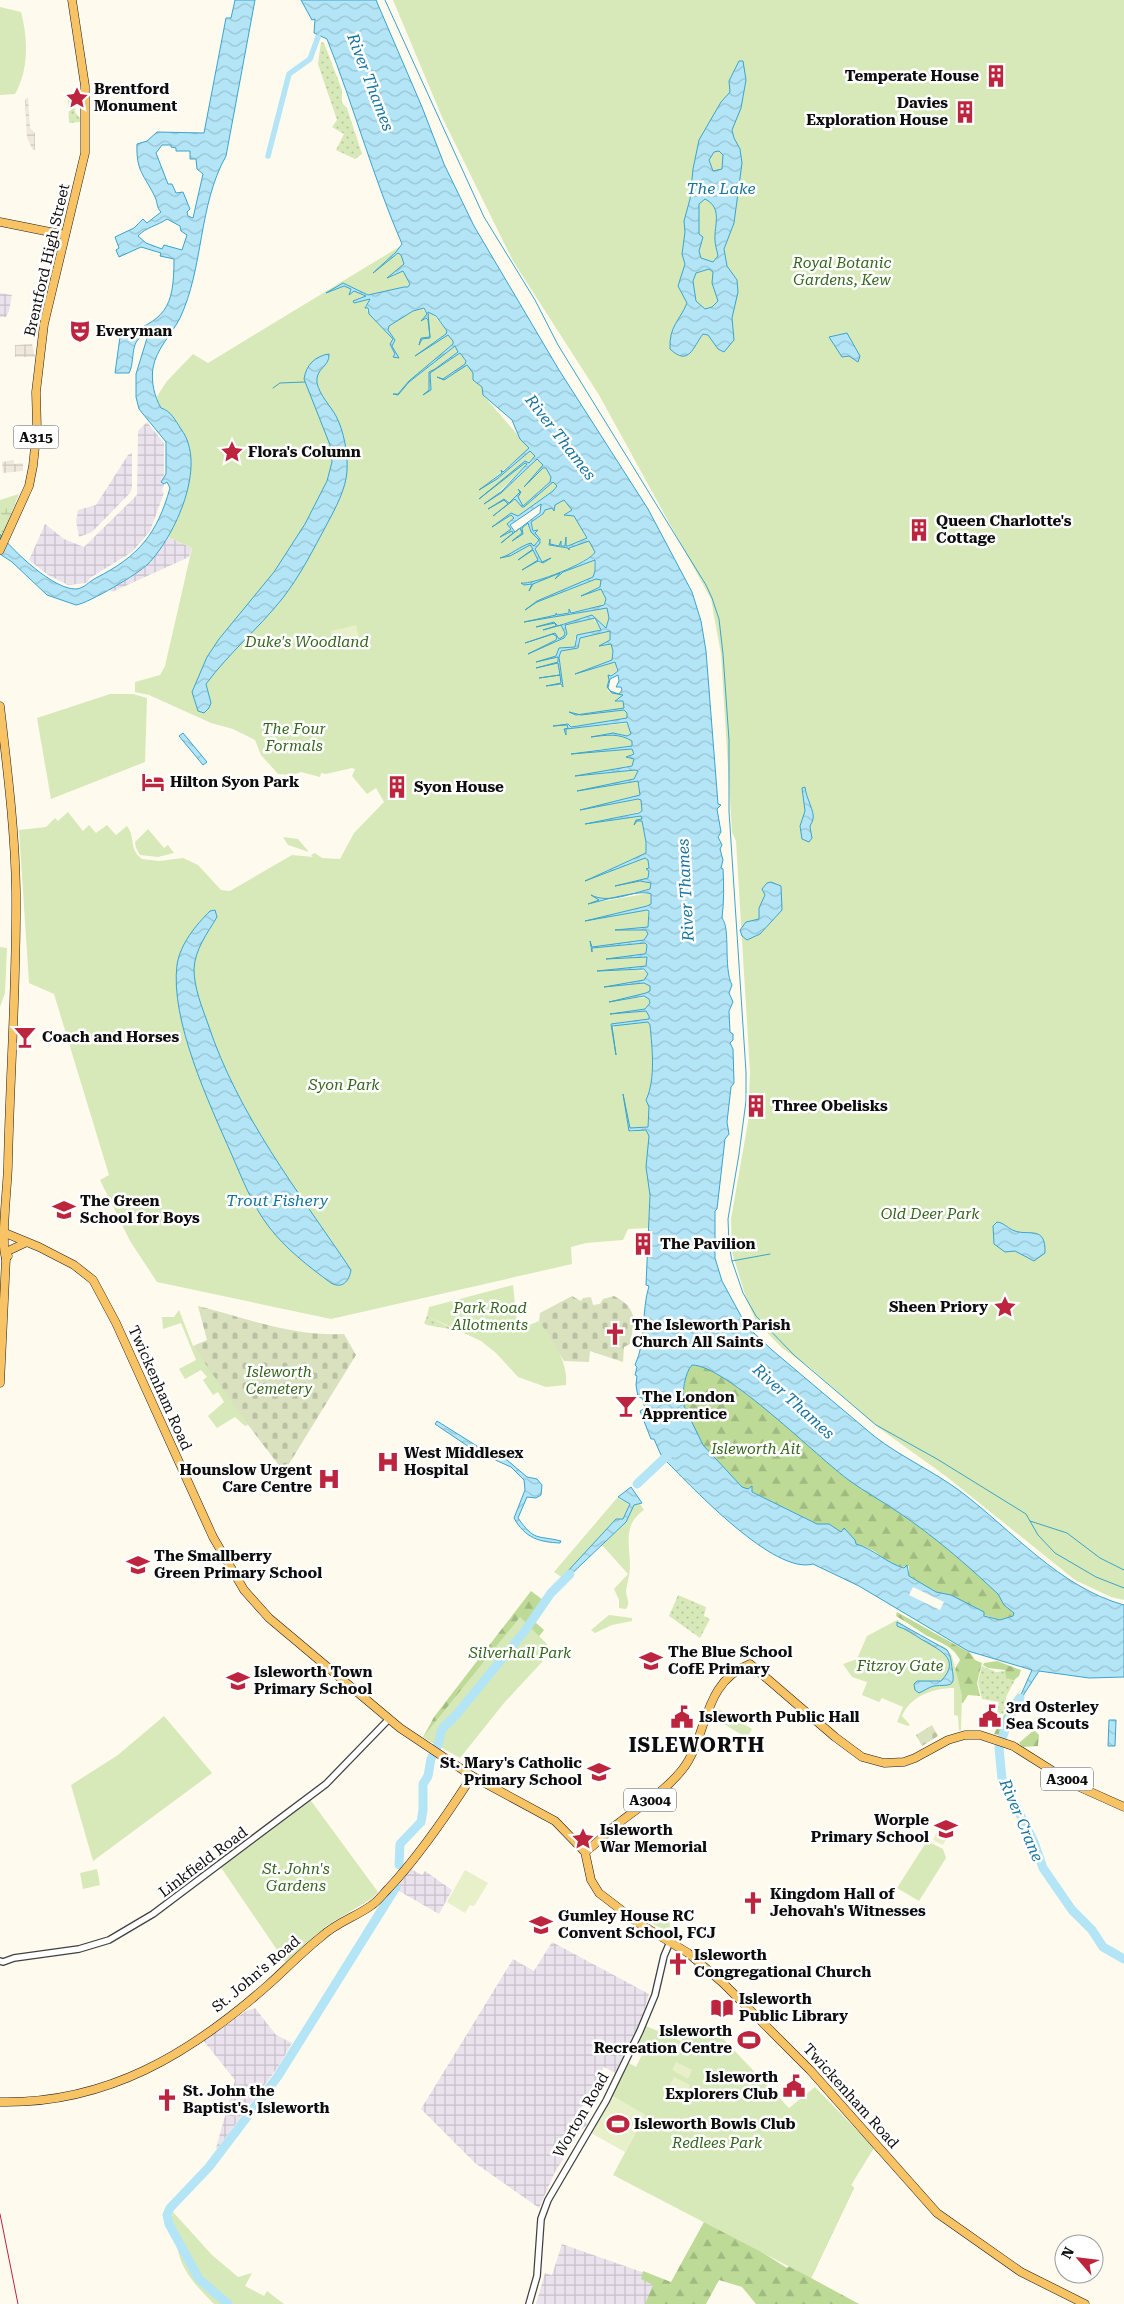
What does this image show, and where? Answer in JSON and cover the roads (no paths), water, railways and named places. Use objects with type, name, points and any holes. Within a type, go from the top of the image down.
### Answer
[{"type":"main road","name":"Brentford High Street","points":[[0,550],[29,486],[37,428],[36,395],[44,324],[83,167],[86,136],[85,86],[72,0]]},
{"type":"main road","points":[[0,222],[65,235]]},
{"type":"main road","points":[[0,706],[12,825],[16,890],[16,968],[8,1113],[8,1187],[6,1194],[6,1254],[0,1383]]},
{"type":"main road","name":"Twickenham Road","points":[[5,1231],[79,1268],[93,1280],[116,1324],[212,1537],[244,1590],[275,1623],[388,1720],[472,1776],[553,1819],[585,1852],[591,1880],[599,1893],[637,1922],[705,1966],[754,2012],[831,2092],[942,2218],[1021,2272],[1084,2304]]},
{"type":"main road","points":[[0,1242],[6,1254]]},
{"type":"main road","points":[[6,1254],[28,1243]]},
{"type":"main road","name":"A3004","points":[[585,1852],[620,1822],[663,1791],[677,1776],[692,1754],[715,1693],[730,1677],[750,1664],[853,1752],[872,1761],[904,1762],[948,1740],[965,1735],[980,1735],[1010,1744],[1075,1785],[1124,1808]]},
{"type":"main road","name":"St. John's Road","points":[[0,2102],[51,2100],[126,2080],[171,2059],[266,1986],[329,1930],[372,1905],[404,1870],[435,1830],[472,1776]]},
{"type":"street","name":"Linkfield Road","points":[[0,1961],[4,1962],[14,1958],[79,1949],[110,1940],[153,1914],[326,1784],[388,1720]]},
{"type":"street","name":"Worton Road","points":[[529,2304],[537,2276],[542,2219],[548,2200],[606,2101],[640,2031],[655,1995],[664,1956],[670,1942]]},
{"type":"water","points":[[235,0],[255,0],[226,156],[210,195],[188,298],[177,324],[157,354],[152,373],[154,388],[161,408],[168,411],[175,419],[188,444],[191,461],[190,480],[185,500],[168,536],[148,564],[113,588],[76,605],[47,595],[12,562],[0,554],[0,534],[14,550],[46,577],[67,588],[76,589],[111,570],[135,552],[152,531],[159,518],[170,488],[167,482],[164,484],[161,482],[166,474],[166,442],[139,409],[136,397],[136,374],[148,335],[138,340],[135,345],[129,373],[115,373],[120,337],[135,331],[157,318],[169,301],[174,276],[174,259],[160,256],[161,253],[141,247],[119,257],[116,250],[119,248],[115,237],[134,228],[143,219],[147,223],[161,212],[139,167],[137,144],[147,141],[157,132],[204,133],[226,18],[231,18]],"holes":[[[162,145],[171,145],[171,147],[176,148],[176,151],[190,151],[190,159],[196,159],[197,169],[203,174],[193,218],[188,216],[187,212],[190,209],[183,192],[176,193],[172,184],[168,184],[156,153]],[[167,219],[180,226],[181,231],[187,235],[182,250],[164,245],[162,249],[146,243],[138,236]]]},
{"type":"water","name":"River Thames","points":[[301,0],[376,0],[422,107],[444,164],[474,226],[559,370],[648,509],[692,592],[701,621],[706,651],[718,804],[721,805],[717,809],[721,832],[718,837],[722,845],[720,849],[723,860],[721,868],[723,869],[724,881],[722,918],[725,923],[729,977],[732,985],[729,993],[733,1002],[729,1011],[730,1032],[733,1034],[733,1040],[730,1043],[733,1049],[734,1083],[731,1087],[727,1122],[729,1134],[725,1139],[717,1209],[715,1211],[715,1258],[722,1281],[741,1316],[753,1332],[874,1436],[960,1491],[1058,1572],[1100,1597],[1124,1605],[1124,1677],[1089,1678],[1039,1671],[1015,1708],[1032,1670],[968,1651],[859,1586],[813,1564],[797,1564],[777,1556],[735,1527],[714,1508],[666,1461],[661,1455],[654,1439],[651,1439],[640,1411],[645,1408],[642,1398],[638,1397],[637,1376],[635,1375],[637,1367],[635,1365],[643,1335],[645,1306],[649,1286],[646,1285],[650,1195],[646,1167],[649,1136],[646,1130],[629,1131],[623,1094],[630,1128],[648,1127],[649,1107],[646,1100],[651,1083],[652,1043],[648,1022],[612,1026],[616,1055],[611,1024],[649,1019],[649,1016],[646,1011],[610,1014],[645,1009],[650,1003],[649,999],[644,996],[609,1002],[646,993],[650,991],[650,986],[644,983],[604,987],[644,980],[648,974],[644,969],[597,971],[646,966],[647,957],[606,959],[644,954],[646,953],[647,945],[645,943],[592,948],[592,952],[590,941],[592,947],[644,940],[648,934],[646,930],[615,930],[648,927],[649,911],[585,921],[651,904],[651,894],[632,894],[650,889],[651,883],[640,881],[615,886],[648,878],[649,871],[646,869],[649,868],[648,860],[645,858],[585,881],[646,853],[642,821],[637,821],[634,825],[636,820],[642,819],[641,816],[585,824],[639,813],[642,811],[641,800],[580,810],[640,795],[638,781],[577,791],[634,779],[638,771],[575,776],[632,766],[634,759],[626,757],[634,754],[632,749],[571,754],[632,746],[632,741],[618,736],[591,737],[613,733],[627,736],[631,734],[627,722],[566,729],[566,735],[564,729],[568,728],[567,725],[553,726],[568,724],[571,727],[627,718],[627,713],[624,710],[579,715],[624,708],[623,701],[615,701],[623,695],[612,693],[610,691],[619,694],[622,690],[621,687],[616,687],[619,681],[618,675],[610,679],[607,687],[608,675],[611,676],[618,671],[615,662],[575,674],[612,660],[613,651],[611,644],[599,646],[610,640],[610,631],[580,638],[578,648],[561,651],[559,657],[563,687],[561,684],[546,686],[561,683],[558,663],[536,668],[558,662],[558,657],[536,662],[556,656],[559,648],[575,647],[577,635],[601,630],[595,618],[565,625],[567,634],[564,638],[528,654],[556,640],[557,637],[553,634],[525,643],[555,633],[559,639],[565,633],[561,625],[592,615],[606,628],[609,618],[607,608],[524,622],[556,615],[556,613],[557,615],[569,613],[569,609],[571,613],[604,605],[606,599],[601,589],[581,596],[600,587],[601,580],[596,579],[537,602],[525,610],[537,601],[593,577],[595,560],[563,572],[555,579],[560,573],[533,584],[529,591],[532,584],[524,585],[521,583],[537,580],[573,567],[595,552],[589,541],[569,548],[569,550],[568,548],[549,545],[550,539],[550,544],[559,546],[561,541],[561,546],[565,546],[566,537],[566,546],[568,546],[587,538],[574,516],[564,515],[572,510],[564,500],[555,505],[554,511],[552,508],[545,510],[543,514],[531,522],[533,531],[538,530],[535,533],[540,539],[540,543],[535,549],[542,562],[551,558],[543,563],[538,561],[522,570],[538,560],[533,550],[518,560],[533,549],[530,545],[510,556],[500,558],[527,544],[531,543],[534,546],[539,540],[531,532],[528,523],[522,528],[523,534],[512,541],[522,533],[520,528],[540,513],[541,504],[510,525],[515,532],[501,543],[513,533],[512,531],[500,537],[511,529],[507,524],[514,518],[511,515],[492,527],[511,513],[518,516],[553,491],[557,486],[553,482],[524,507],[515,499],[493,516],[508,504],[504,500],[488,509],[504,499],[509,503],[520,492],[518,489],[521,492],[518,497],[523,506],[550,482],[551,477],[546,468],[543,468],[524,487],[543,465],[537,459],[501,493],[484,504],[502,491],[527,464],[525,463],[479,499],[525,461],[529,463],[535,456],[530,451],[497,479],[479,490],[502,473],[501,470],[503,472],[529,448],[520,439],[512,420],[483,395],[482,387],[473,380],[473,373],[467,365],[444,380],[437,377],[443,379],[465,364],[466,361],[460,353],[430,373],[431,390],[423,395],[429,390],[429,372],[458,352],[455,346],[409,382],[398,395],[393,394],[398,394],[409,381],[453,344],[448,335],[415,356],[446,334],[447,331],[436,316],[428,312],[430,335],[428,320],[426,318],[421,321],[427,314],[424,308],[413,311],[389,326],[388,330],[395,340],[392,346],[399,358],[393,357],[395,354],[390,344],[393,339],[369,314],[368,308],[365,308],[370,299],[354,303],[353,301],[366,296],[354,291],[349,295],[351,289],[344,286],[326,293],[343,283],[368,295],[408,287],[410,284],[403,271],[387,278],[404,264],[401,255],[398,253],[373,273],[402,244],[327,39],[314,33],[315,19],[312,20]],"holes":[[[692,1365],[707,1369],[727,1380],[772,1414],[850,1481],[924,1531],[998,1594],[1004,1605],[1014,1613],[1013,1616],[1000,1620],[984,1616],[984,1612],[951,1595],[936,1592],[909,1576],[907,1565],[904,1568],[898,1566],[869,1549],[856,1544],[855,1540],[844,1528],[841,1532],[829,1524],[817,1524],[752,1492],[752,1486],[748,1489],[742,1487],[703,1445],[684,1406],[684,1384],[687,1373]]]},
{"type":"water","name":"The Lake","points":[[739,61],[743,61],[746,80],[741,108],[732,130],[740,149],[742,163],[734,223],[724,249],[727,266],[737,280],[738,292],[732,318],[734,340],[724,352],[718,349],[708,335],[703,334],[690,353],[682,356],[670,349],[670,341],[673,329],[687,303],[678,286],[685,264],[682,254],[685,232],[684,221],[690,199],[693,169],[699,140],[721,102],[730,92],[729,81]],"holes":[[[719,151],[723,155],[722,169],[713,171],[709,160],[714,152]],[[705,199],[711,203],[716,212],[715,242],[718,256],[713,262],[701,258],[699,251],[703,237],[699,234],[699,204]],[[709,269],[713,272],[712,283],[718,301],[712,307],[705,309],[696,301],[693,281],[696,273]]]},
{"type":"water","points":[[847,333],[860,356],[858,362],[849,356],[842,357],[829,337]]},
{"type":"water","points":[[329,354],[327,362],[318,374],[317,383],[318,388],[339,422],[343,436],[347,464],[342,492],[337,505],[295,581],[273,610],[206,684],[211,703],[204,713],[198,711],[192,692],[207,657],[219,639],[274,572],[305,524],[327,481],[332,462],[330,445],[304,379],[309,365],[315,359]]},
{"type":"water","points":[[183,733],[207,762],[203,765],[179,736]]},
{"type":"water","points":[[805,787],[813,816],[810,827],[812,838],[809,842],[802,839],[800,826],[805,811],[802,788]]},
{"type":"water","points":[[771,882],[781,886],[782,910],[760,934],[747,940],[742,936],[740,930],[746,922],[759,919],[759,908],[765,895],[762,889],[767,883]]},
{"type":"water","points":[[591,895],[611,898],[588,904],[599,900]]},
{"type":"water","name":"Trout Fishery","points":[[215,910],[217,917],[202,942],[195,962],[195,983],[201,1004],[221,1057],[252,1121],[290,1181],[351,1270],[349,1278],[342,1285],[331,1283],[306,1264],[283,1243],[263,1219],[243,1182],[193,1061],[179,1011],[176,987],[177,965],[181,950],[189,935],[210,911]]},
{"type":"water","points":[[997,1222],[1015,1231],[1040,1235],[1045,1244],[1045,1253],[1034,1261],[1015,1251],[1005,1252],[994,1244],[993,1226]]},
{"type":"water","points":[[437,1421],[477,1446],[507,1460],[527,1477],[537,1479],[542,1485],[541,1495],[536,1498],[527,1497],[518,1518],[533,1534],[561,1541],[560,1543],[533,1538],[518,1525],[514,1518],[525,1490],[524,1480],[511,1467],[475,1451],[435,1424]]},
{"type":"water","points":[[631,1487],[642,1503],[634,1505],[626,1522],[563,1582],[561,1579],[566,1573],[616,1519],[623,1519],[630,1504],[618,1497]]},
{"type":"water","points":[[897,1622],[947,1650],[951,1659],[953,1675],[950,1684],[932,1687],[919,1693],[915,1690],[914,1684],[917,1681],[941,1681],[947,1673],[949,1660],[940,1651],[897,1626]]},
{"type":"water","points":[[1109,1720],[1116,1720],[1115,1746],[1108,1746]]},
{"type":"waterway","points":[[385,0],[484,217],[535,300],[558,345],[706,585],[719,619],[729,740],[729,811],[746,1072],[746,1101],[728,1219],[732,1261],[743,1293],[756,1316],[795,1356],[876,1425],[937,1459],[1026,1514],[1038,1535],[1055,1553],[1096,1577],[1124,1588]]},
{"type":"waterway","points":[[268,156],[289,74],[310,59],[318,37]]},
{"type":"waterway","points":[[273,388],[280,383],[305,382]]},
{"type":"waterway","points":[[732,1261],[770,1254]]},
{"type":"waterway","points":[[637,1484],[672,1451]]},
{"type":"waterway","points":[[1030,1521],[1067,1533],[1100,1558],[1124,1570]]},
{"type":"waterway","points":[[399,1865],[400,1844],[421,1822],[423,1784],[428,1776],[431,1759],[438,1745],[442,1729],[456,1715],[524,1632],[551,1593],[570,1574]]},
{"type":"waterway","name":"River Crane","points":[[1020,1698],[1008,1720],[999,1748],[1002,1779],[1034,1842],[1043,1868],[1072,1910],[1092,1930],[1103,1947],[1124,1959]]},
{"type":"waterway","points":[[228,2304],[199,2279],[169,2224],[167,2215],[170,2208],[209,2167],[278,2076],[396,1887]]},
{"type":"railway","points":[[0,2214],[18,2304]]},
{"type":"place","name":"Temperate House","points":[[996,76]]},
{"type":"place","name":"Brentford Monument","points":[[77,98]]},
{"type":"place","name":"Davies Exploration House","points":[[965,112]]},
{"type":"place","name":"Everyman","points":[[80,331]]},
{"type":"place","name":"Flora's Column","points":[[232,452]]},
{"type":"place","name":"Queen Charlotte's Cottage","points":[[919,530]]},
{"type":"place","name":"Hilton Syon Park","points":[[153,782]]},
{"type":"place","name":"Syon House","points":[[397,787]]},
{"type":"place","name":"Coach and Horses","points":[[25,1037]]},
{"type":"place","name":"Three Obelisks","points":[[756,1106]]},
{"type":"place","name":"The Green School for Boys","points":[[64,1210]]},
{"type":"place","name":"The Pavilion","points":[[643,1244]]},
{"type":"place","name":"Sheen Priory","points":[[1005,1307]]},
{"type":"place","name":"The Isleworth Parish Church All Saints","points":[[615,1334]]},
{"type":"place","name":"The London Apprentice","points":[[626,1406]]},
{"type":"place","name":"West Middlesex Hospital","points":[[388,1462]]},
{"type":"place","name":"Hounslow Urgent Care Centre","points":[[329,1479]]},
{"type":"place","name":"The Smallberry Green Primary School","points":[[138,1565]]},
{"type":"place","name":"The Blue School CofE Primary","points":[[651,1661]]},
{"type":"place","name":"Isleworth Town Primary School","points":[[238,1681]]},
{"type":"place","name":"3rd Osterley Sea Scouts","points":[[990,1716]]},
{"type":"place","name":"Isleworth Public Hall","points":[[682,1717]]},
{"type":"place","name":"St. Mary's Catholic Primary School","points":[[599,1772]]},
{"type":"place","name":"Worple Primary School","points":[[946,1829]]},
{"type":"place","name":"Isleworth War Memorial","points":[[583,1839]]},
{"type":"place","name":"Kingdom Hall of Jehovah's Witnesses","points":[[753,1903]]},
{"type":"place","name":"Gumley House RC Convent School, FCJ","points":[[541,1925]]},
{"type":"place","name":"Isleworth Congregational Church","points":[[678,1964]]},
{"type":"place","name":"Isleworth Public Library","points":[[722,2008]]},
{"type":"place","name":"Isleworth Recreation Centre","points":[[749,2040]]},
{"type":"place","name":"Isleworth Explorers Club","points":[[794,2086]]},
{"type":"place","name":"St. John the Baptist's, Isleworth","points":[[167,2100]]},
{"type":"place","name":"Isleworth Bowls Club","points":[[618,2124]]},
{"type":"district","name":"ISLEWORTH","points":[[697,1745]]},
{"type":"park label","name":"Royal Botanic Gardens, Kew","points":[[842,272]]},
{"type":"park label","name":"Duke's Woodland","points":[[307,642]]},
{"type":"park label","name":"The Four Formals","points":[[294,738]]},
{"type":"park label","name":"Syon Park","points":[[344,1085]]},
{"type":"park label","name":"Old Deer Park","points":[[930,1214]]},
{"type":"park label","name":"Park Road Allotments","points":[[490,1316]]},
{"type":"park label","name":"Isleworth Cemetery","points":[[279,1380]]},
{"type":"park label","name":"Isleworth Ait","points":[[756,1449]]},
{"type":"park label","name":"Silverhall Park","points":[[520,1653]]},
{"type":"park label","name":"Fitzroy Gate","points":[[900,1666]]},
{"type":"park label","name":"St. John's Gardens","points":[[296,1878]]},
{"type":"park label","name":"Redlees Park","points":[[717,2143]]}]
